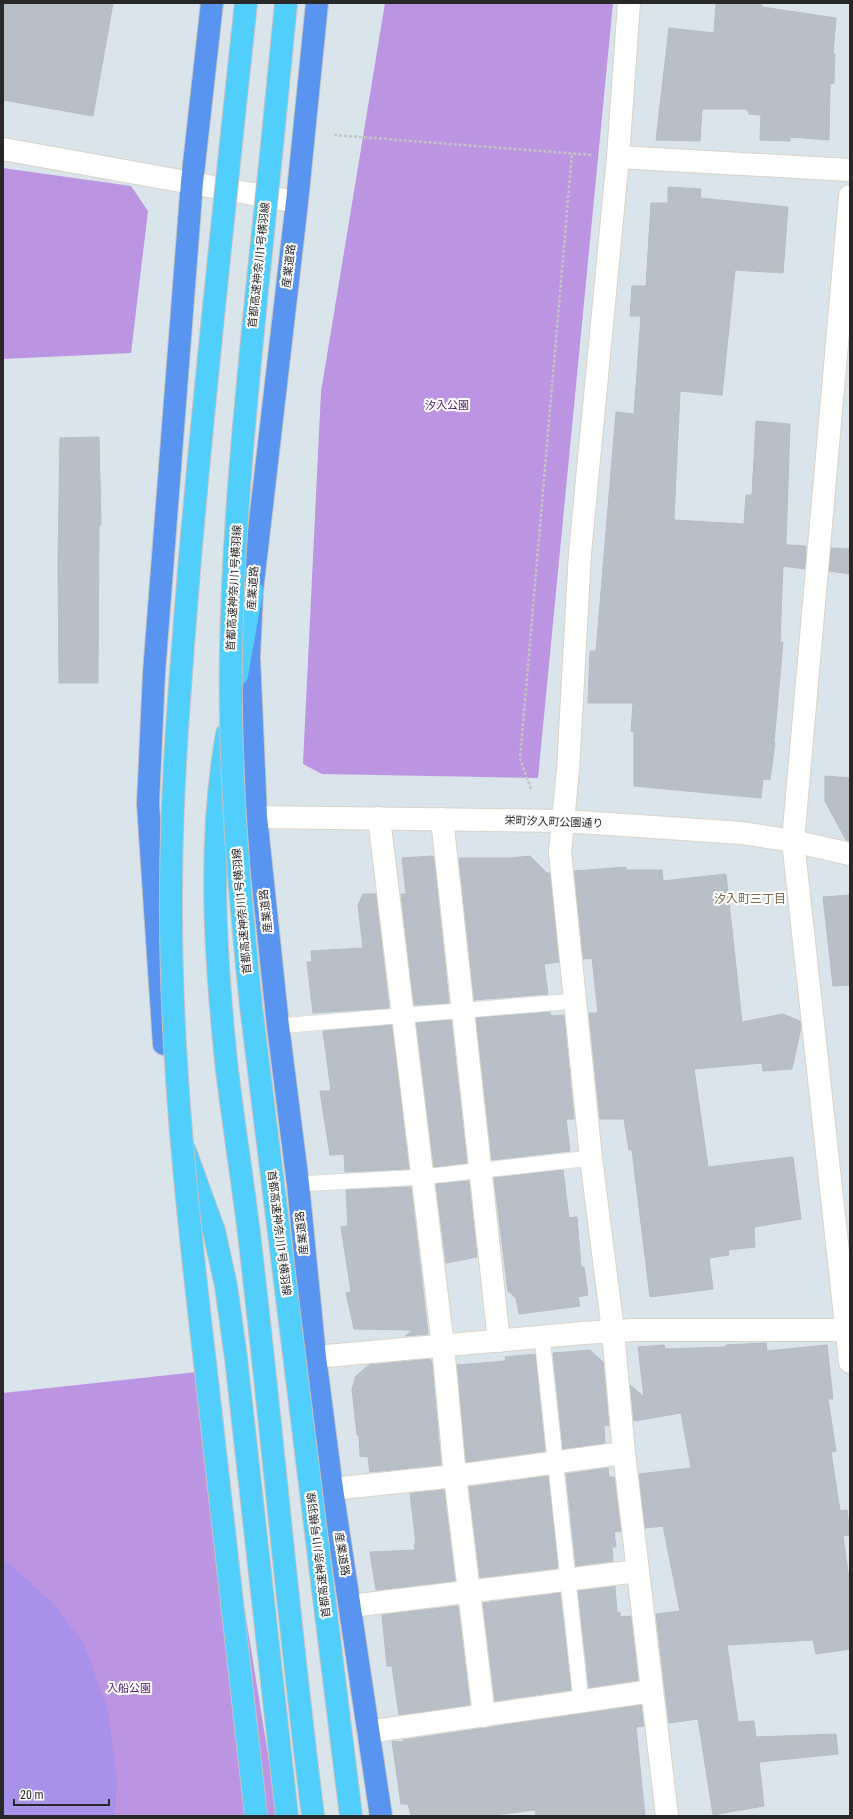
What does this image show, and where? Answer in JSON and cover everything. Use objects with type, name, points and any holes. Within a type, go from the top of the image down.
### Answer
[{"type":"highway","points":[[246,3],[206,388],[187,601],[175,768],[171,896],[174,1018],[181,1138],[192,1254],[255,1816]]},
{"type":"highway","name":"首都高速神奈川1号横羽線","points":[[286,3],[246,391],[237,518],[231,652],[232,771],[238,885],[251,1006],[351,1816]]},
{"type":"highway","points":[[252,591],[220,771],[215,841],[216,912],[226,1061],[251,1248],[301,1718],[313,1816]]},
{"type":"highway","points":[[170,1113],[200,1188],[214,1231],[226,1286],[236,1358],[287,1816]]},
{"type":"main road","points":[[212,3],[192,182],[154,673],[148,804],[170,1113],[197,1372],[255,1816]]},
{"type":"main road","name":"産業道路","points":[[318,3],[297,202],[252,591],[249,657],[256,817],[278,1026],[298,1184],[315,1357],[332,1489],[351,1606],[381,1816]]},
{"type":"street","points":[[630,3],[618,157],[580,552],[568,770],[560,859],[591,1158],[613,1331],[624,1453],[667,1816]]},
{"type":"street","points":[[3,149],[297,202]]},
{"type":"street","points":[[618,157],[850,170]]},
{"type":"street","points":[[850,196],[793,841],[848,1329],[850,1362]]},
{"type":"street","name":"栄町汐入町公園通り","points":[[256,817],[564,821],[742,833],[793,841],[850,854]]},
{"type":"street","points":[[379,818],[443,1346],[455,1476],[484,1716]]},
{"type":"street","points":[[442,819],[499,1341]]},
{"type":"street","points":[[315,1357],[613,1331],[848,1329]]},
{"type":"street","points":[[332,1489],[455,1476],[624,1453]]},
{"type":"street","points":[[351,1606],[468,1593],[638,1571]]},
{"type":"street","points":[[368,1732],[652,1691]]},
{"type":"lane","points":[[278,1026],[463,1012],[575,1001]]},
{"type":"lane","points":[[298,1184],[422,1177],[591,1158]]},
{"type":"lane","points":[[542,1337],[554,1463],[581,1702]]},
{"type":"path","points":[[334,135],[618,157]]},
{"type":"path","points":[[531,789],[520,759],[572,153]]},
{"type":"green space","name":"汐入公園","points":[[385,3],[613,3],[538,778],[322,774],[303,764],[321,392]]},
{"type":"green space","points":[[3,168],[131,186],[148,211],[131,353],[3,359]]},
{"type":"green space","name":"入船公園","points":[[206,1371],[278,1816],[3,1816],[3,1393]]},
{"type":"shaded area","points":[[3,1559],[52,1602],[84,1644],[108,1710],[117,1783],[115,1816],[3,1816]]},
{"type":"building","points":[[3,3],[113,3],[93,116],[3,100]]},
{"type":"building","points":[[716,3],[762,3],[762,7],[836,18],[833,54],[835,54],[834,83],[830,84],[829,140],[790,137],[790,141],[760,140],[761,115],[749,114],[747,109],[702,109],[700,141],[656,140],[669,28],[714,33]]},
{"type":"building","points":[[668,187],[701,189],[700,198],[788,207],[783,273],[735,270],[722,395],[680,391],[674,520],[744,524],[746,495],[752,495],[756,421],[790,424],[786,545],[806,546],[805,569],[783,566],[780,642],[783,642],[775,743],[770,780],[763,779],[761,798],[634,786],[634,732],[631,731],[633,703],[588,703],[590,651],[596,651],[616,412],[634,414],[641,316],[630,316],[632,286],[646,286],[651,203],[668,203]]},
{"type":"building","points":[[99,437],[101,525],[99,525],[98,683],[59,683],[58,562],[60,438]]},
{"type":"building","points":[[831,548],[850,549],[850,574],[829,571]]},
{"type":"building","points":[[825,776],[850,778],[850,841],[846,840],[825,801]]},
{"type":"building","points":[[432,856],[434,858],[449,1003],[414,1005],[401,894],[406,894],[402,858]]},
{"type":"building","points":[[530,856],[547,873],[550,873],[559,962],[544,964],[548,994],[474,1000],[459,858],[512,858]]},
{"type":"building","points":[[626,867],[626,870],[662,870],[663,881],[726,874],[742,1022],[783,1014],[800,1021],[801,1027],[792,1069],[763,1071],[762,1063],[694,1069],[708,1167],[793,1157],[801,1219],[754,1227],[755,1247],[728,1250],[729,1255],[709,1258],[713,1289],[650,1297],[632,1150],[629,1150],[624,1119],[600,1119],[589,1013],[598,1013],[592,958],[583,959],[574,871]]},
{"type":"building","points":[[363,894],[376,894],[389,1008],[313,1013],[307,962],[312,962],[311,951],[363,948],[358,905]]},
{"type":"building","points":[[850,895],[850,985],[833,986],[823,897]]},
{"type":"building","points":[[550,1012],[551,1016],[564,1015],[574,1119],[566,1119],[570,1151],[492,1160],[476,1018]]},
{"type":"building","points":[[451,1020],[467,1163],[434,1167],[416,1023]]},
{"type":"building","points":[[392,1025],[409,1169],[345,1172],[344,1154],[330,1155],[320,1091],[331,1091],[323,1031]]},
{"type":"building","points":[[563,1170],[569,1218],[577,1217],[581,1267],[584,1267],[588,1295],[578,1297],[580,1306],[519,1314],[516,1298],[508,1291],[494,1178]]},
{"type":"building","points":[[469,1181],[477,1257],[446,1263],[436,1184]]},
{"type":"building","points":[[411,1187],[428,1334],[405,1336],[413,1330],[354,1329],[346,1293],[351,1292],[341,1227],[348,1226],[346,1190]]},
{"type":"building","points":[[766,1343],[767,1351],[827,1345],[833,1399],[828,1399],[836,1451],[831,1452],[840,1511],[847,1510],[850,1535],[843,1536],[850,1587],[850,1649],[816,1654],[813,1640],[727,1645],[738,1722],[754,1721],[756,1737],[836,1734],[838,1754],[759,1762],[764,1806],[713,1815],[698,1719],[669,1723],[656,1614],[680,1611],[663,1526],[645,1528],[639,1474],[691,1468],[681,1413],[634,1421],[630,1385],[644,1397],[638,1347],[664,1345],[665,1349],[726,1347],[726,1345]]},
{"type":"building","points":[[590,1350],[603,1362],[609,1425],[604,1426],[605,1443],[563,1449],[553,1353]]},
{"type":"building","points":[[535,1354],[545,1451],[466,1462],[457,1365],[506,1361],[505,1357]]},
{"type":"building","points":[[430,1359],[432,1363],[441,1465],[370,1472],[368,1457],[360,1456],[359,1435],[357,1435],[352,1389],[356,1376],[369,1365]]},
{"type":"building","points":[[608,1468],[609,1477],[614,1477],[621,1531],[614,1532],[616,1547],[612,1547],[613,1561],[576,1566],[566,1474]]},
{"type":"building","points":[[548,1476],[558,1568],[480,1578],[469,1487]]},
{"type":"building","points":[[444,1490],[455,1581],[376,1590],[370,1552],[415,1550],[414,1544],[416,1544],[410,1493]]},
{"type":"building","points":[[615,1586],[617,1613],[620,1612],[620,1617],[631,1616],[638,1680],[589,1688],[578,1591]]},
{"type":"building","points":[[560,1593],[571,1690],[495,1701],[483,1603]]},
{"type":"building","points":[[458,1606],[470,1705],[399,1715],[392,1666],[387,1666],[382,1615]]},
{"type":"building","points":[[641,1705],[644,1726],[636,1727],[645,1816],[536,1816],[535,1810],[486,1816],[411,1816],[408,1804],[401,1804],[392,1741],[403,1742],[403,1740]]},
{"type":"district","name":"汐入町三丁目","points":[[750,899]]}]
